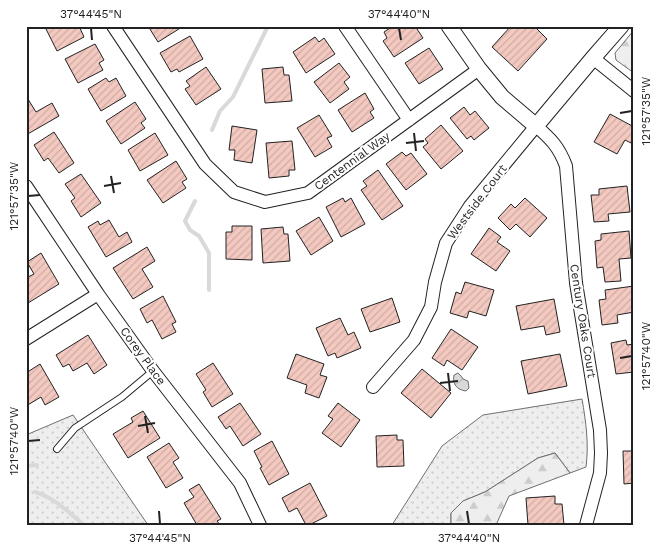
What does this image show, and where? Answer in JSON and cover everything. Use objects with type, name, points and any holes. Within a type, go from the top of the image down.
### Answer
[{"type":"street","name":"Centennial Way","points":[[114,26],[205,164],[234,192],[265,202],[308,193],[479,69]]},
{"type":"street","points":[[345,26],[408,120]]},
{"type":"street","points":[[449,26],[479,69],[502,97],[536,126],[621,26]]},
{"type":"street","points":[[593,58],[634,91]]},
{"type":"street","name":"Westside Court","points":[[373,387],[414,340],[431,307],[435,282],[446,243],[470,206],[536,126]]},
{"type":"street","name":"Century Oaks Court","points":[[536,126],[556,145],[566,166],[576,283],[600,430],[600,473],[586,525]]},
{"type":"street","name":"Corey Place","points":[[26,186],[152,371],[240,483],[260,525]]},
{"type":"street","points":[[26,339],[98,294]]},
{"type":"lane","points":[[57,449],[76,428],[122,397],[152,371]]},
{"type":"green space","points":[[634,30],[634,73],[616,60],[615,53]]},
{"type":"green space","points":[[582,399],[587,433],[586,467],[570,473],[555,453],[538,458],[485,492],[463,501],[451,513],[451,525],[392,525],[442,446],[483,415]]},
{"type":"green space","points":[[73,415],[148,525],[26,525],[26,435]]},
{"type":"green space","points":[[555,453],[570,473],[509,496],[496,525],[451,525],[451,513],[463,501],[485,492],[538,458]]},
{"type":"water","points":[[458,373],[463,379],[468,381],[469,388],[466,391],[460,389],[455,384],[454,375]]},
{"type":"building","points":[[52,26],[79,26],[84,37],[57,51],[46,29]]},
{"type":"building","points":[[148,26],[182,26],[182,27],[158,42]]},
{"type":"building","points":[[393,26],[415,26],[423,38],[394,57],[383,41],[387,38],[384,32]]},
{"type":"building","points":[[511,26],[534,26],[547,39],[518,71],[492,47]]},
{"type":"building","points":[[190,36],[203,59],[179,72],[177,69],[171,72],[160,53]]},
{"type":"building","points":[[315,37],[319,42],[324,38],[335,54],[306,73],[293,52]]},
{"type":"building","points":[[95,44],[104,60],[99,63],[103,70],[78,83],[65,59]]},
{"type":"building","points":[[429,48],[443,69],[419,84],[405,63]]},
{"type":"building","points":[[339,63],[350,77],[344,82],[349,89],[330,103],[314,82]]},
{"type":"building","points":[[206,67],[221,89],[196,105],[185,89],[190,86],[186,81]]},
{"type":"building","points":[[283,67],[284,75],[289,75],[292,101],[265,103],[262,69]]},
{"type":"building","points":[[106,78],[109,82],[116,78],[126,96],[101,111],[88,89]]},
{"type":"building","points":[[365,93],[374,109],[370,112],[374,118],[352,132],[338,110]]},
{"type":"building","points":[[26,96],[36,112],[52,103],[59,116],[26,135]]},
{"type":"building","points":[[135,102],[146,119],[141,123],[145,128],[121,144],[106,121]]},
{"type":"building","points":[[464,107],[470,115],[475,111],[489,128],[474,140],[471,136],[467,139],[450,118]]},
{"type":"building","points":[[610,114],[634,127],[634,139],[631,143],[625,140],[617,154],[594,142]]},
{"type":"building","points":[[319,115],[332,136],[327,138],[332,147],[315,157],[297,128]]},
{"type":"building","points":[[441,125],[463,151],[441,169],[423,147],[428,143],[425,139]]},
{"type":"building","points":[[232,126],[257,130],[252,163],[234,160],[235,150],[229,150]]},
{"type":"building","points":[[54,132],[74,163],[59,173],[48,158],[44,161],[34,145]]},
{"type":"building","points":[[155,133],[168,155],[140,171],[128,150]]},
{"type":"building","points":[[292,141],[295,170],[289,170],[289,176],[269,178],[266,143]]},
{"type":"building","points":[[402,152],[406,156],[411,153],[427,174],[406,190],[386,164]]},
{"type":"building","points":[[176,161],[187,179],[182,182],[186,188],[163,203],[147,180]]},
{"type":"building","points":[[378,170],[403,206],[382,220],[361,190],[367,186],[363,181]]},
{"type":"building","points":[[81,174],[101,203],[81,217],[71,201],[75,198],[65,184]]},
{"type":"building","points":[[627,186],[630,212],[608,214],[609,221],[594,222],[591,195],[599,195],[599,189]]},
{"type":"building","points":[[343,198],[345,202],[351,198],[365,224],[341,237],[326,207]]},
{"type":"building","points":[[525,198],[547,218],[530,237],[516,224],[510,230],[498,218],[511,204],[515,208]]},
{"type":"building","points":[[319,217],[333,241],[311,255],[296,231]]},
{"type":"building","points":[[109,220],[119,237],[127,232],[132,242],[106,257],[88,227],[98,221],[100,225]]},
{"type":"building","points":[[232,226],[252,226],[252,260],[226,259],[226,232],[232,232]]},
{"type":"building","points":[[283,227],[284,234],[288,234],[290,261],[263,263],[261,229]]},
{"type":"building","points":[[489,228],[501,237],[497,242],[510,251],[496,271],[471,254]]},
{"type":"building","points":[[629,231],[631,258],[619,259],[621,281],[605,282],[603,267],[597,268],[595,241],[601,240],[601,234]]},
{"type":"building","points":[[147,247],[155,261],[142,269],[153,287],[133,299],[113,268]]},
{"type":"building","points":[[41,253],[59,284],[28,303],[26,301],[26,278],[34,274],[27,262]]},
{"type":"building","points":[[465,282],[494,290],[486,316],[469,311],[467,318],[450,313],[456,292],[461,294]]},
{"type":"building","points":[[634,286],[634,312],[617,315],[618,323],[602,325],[599,300],[606,299],[605,290]]},
{"type":"building","points":[[163,296],[176,322],[172,324],[176,332],[162,339],[152,320],[147,323],[140,309]]},
{"type":"building","points":[[392,298],[400,322],[370,332],[361,309]]},
{"type":"building","points":[[554,299],[560,332],[546,335],[544,326],[521,330],[516,306]]},
{"type":"building","points":[[340,318],[348,335],[354,332],[361,348],[337,358],[335,353],[328,356],[316,328]]},
{"type":"building","points":[[451,329],[478,347],[462,370],[447,360],[444,366],[432,358]]},
{"type":"building","points":[[88,335],[107,365],[94,374],[87,363],[73,371],[69,364],[63,367],[56,355]]},
{"type":"building","points":[[626,340],[627,345],[634,344],[634,372],[616,374],[611,343]]},
{"type":"building","points":[[296,354],[324,364],[320,375],[327,377],[319,398],[305,393],[307,385],[287,378]]},
{"type":"building","points":[[560,354],[567,386],[528,394],[521,361]]},
{"type":"building","points":[[213,363],[233,394],[212,407],[203,392],[206,390],[196,374]]},
{"type":"building","points":[[40,364],[59,397],[45,405],[41,397],[26,406],[26,384],[29,382],[26,378],[26,373]]},
{"type":"building","points":[[422,369],[451,393],[431,418],[401,393]]},
{"type":"building","points":[[240,403],[261,434],[243,446],[230,426],[226,429],[218,417]]},
{"type":"building","points":[[338,403],[360,420],[341,447],[322,433],[333,419],[328,416]]},
{"type":"building","points":[[143,411],[160,438],[128,458],[113,434],[133,422],[131,418]]},
{"type":"building","points":[[397,435],[397,440],[403,440],[404,466],[377,467],[376,436]]},
{"type":"building","points":[[272,441],[289,474],[269,485],[254,451]]},
{"type":"building","points":[[169,443],[179,458],[173,462],[183,478],[166,488],[147,457]]},
{"type":"building","points":[[623,451],[634,451],[634,483],[624,484]]},
{"type":"building","points":[[310,483],[327,516],[306,525],[297,508],[289,512],[282,498]]},
{"type":"building","points":[[199,484],[221,519],[217,521],[220,525],[197,525],[184,503],[194,497],[189,490]]},
{"type":"building","points":[[555,496],[555,504],[562,504],[564,525],[528,525],[526,498]]},
{"type":"waterway","points":[[212,130],[220,111],[233,97],[268,26]]},
{"type":"waterway","points":[[195,201],[185,221],[190,230],[199,236],[209,253],[209,290]]},
{"type":"waterway","points":[[26,466],[37,465]]},
{"type":"waterway","points":[[35,492],[67,510],[84,525]]}]
